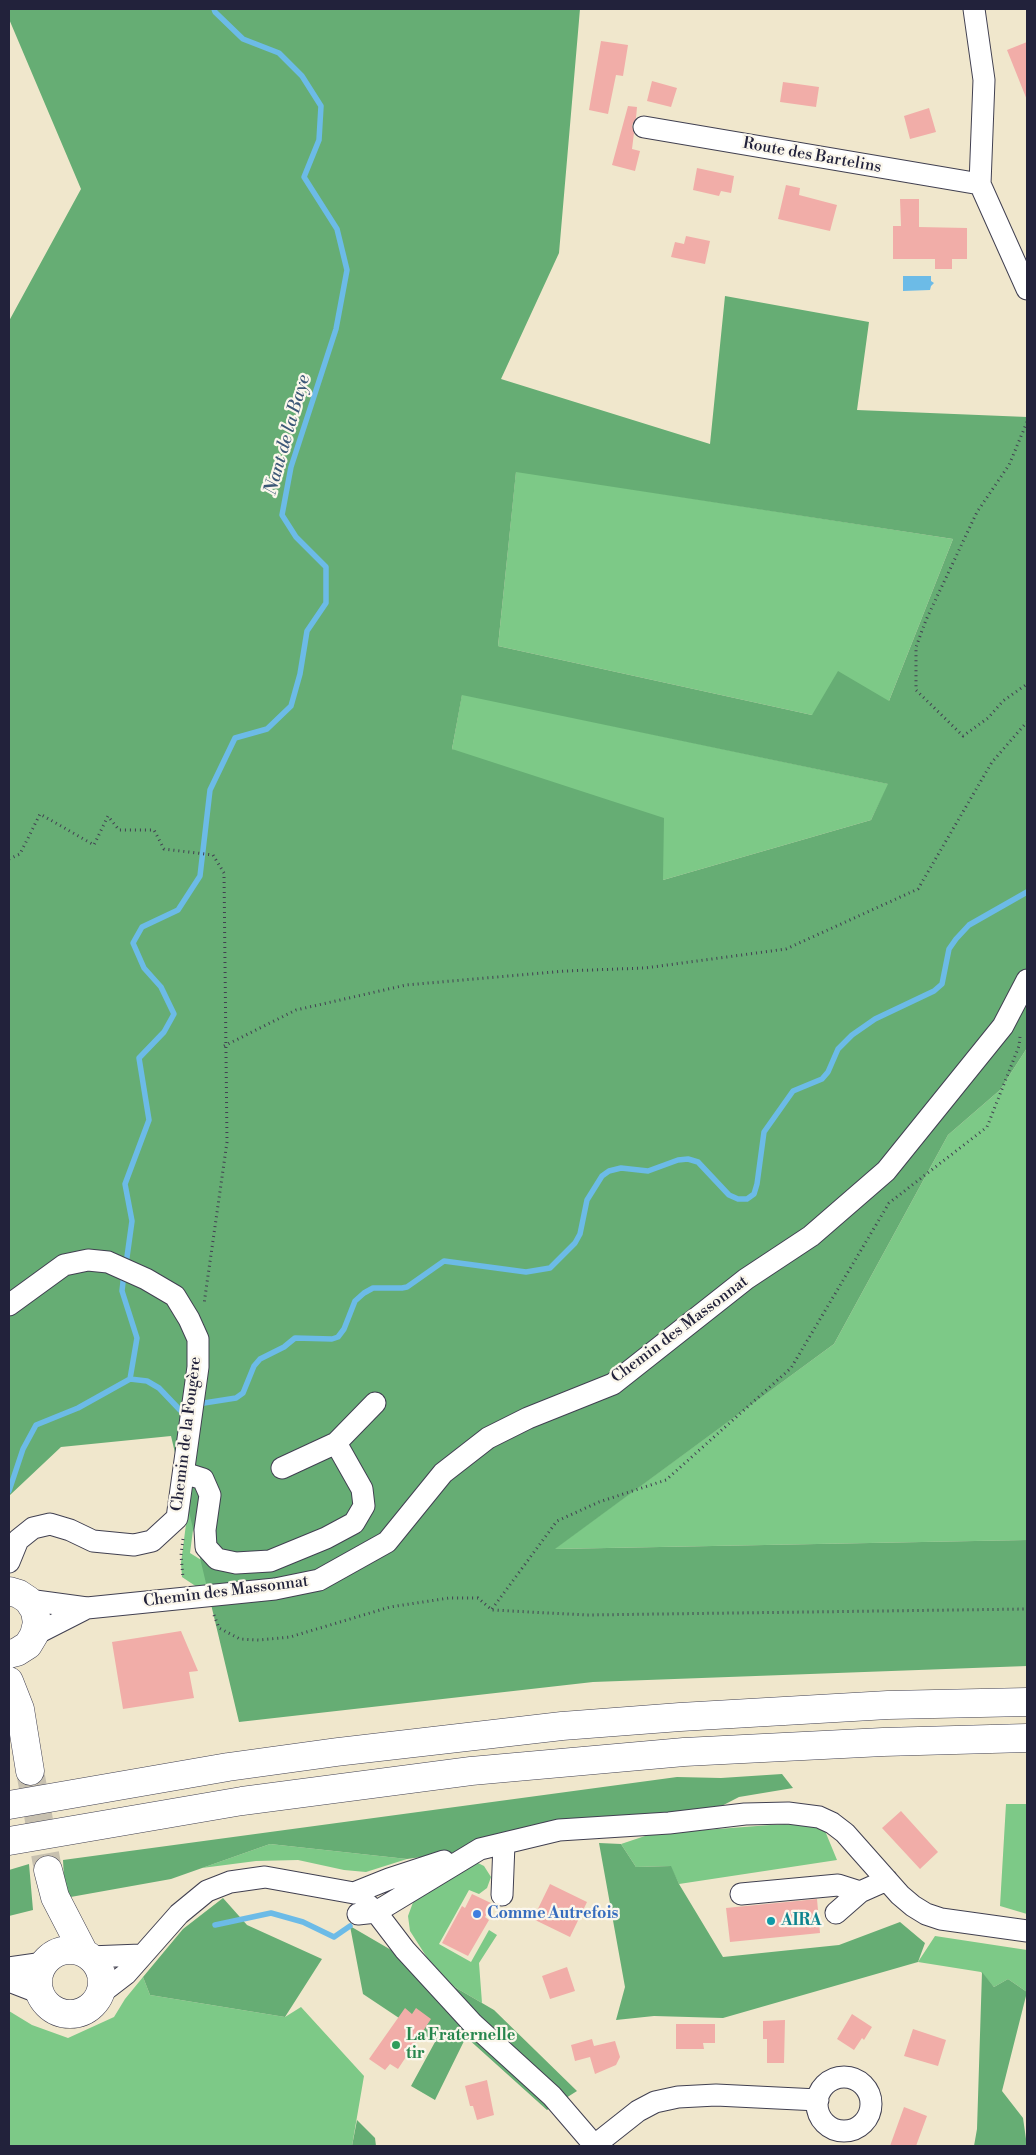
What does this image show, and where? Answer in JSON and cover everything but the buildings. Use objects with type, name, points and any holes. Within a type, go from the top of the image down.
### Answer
[{"type":"main road","points":[[19,1595],[36,1617],[22,1646],[20,1709],[30,1771]]},
{"type":"main road","points":[[9,1681],[20,1709]]},
{"type":"main road","points":[[9,1805],[228,1767],[337,1752],[562,1726],[888,1705],[1027,1702]]},
{"type":"main road","points":[[9,1841],[242,1801],[471,1771],[694,1752],[883,1742],[1027,1738]]},
{"type":"main road","points":[[48,1870],[55,1898],[87,1955],[98,1967],[101,1976],[100,1994],[88,2009],[72,2014],[62,2014],[52,2009],[44,2002],[40,1993],[38,1977],[47,1960],[55,1898]]},
{"type":"main road","points":[[47,1960],[63,1951],[74,1950],[87,1955]]},
{"type":"street","points":[[974,9],[984,80],[980,184],[1027,289]]},
{"type":"street","name":"Route des Bartelins","points":[[644,128],[980,184]]},
{"type":"street","name":"Chemin des Massonnat","points":[[19,1595],[87,1608],[275,1589],[319,1580],[387,1542],[443,1473],[488,1438],[528,1418],[613,1384],[746,1279],[811,1236],[886,1172],[1003,1026],[1027,980]]},
{"type":"street","name":"Chemin de la Fougère","points":[[9,1305],[64,1265],[88,1260],[108,1262],[146,1279],[174,1296],[189,1320],[198,1340],[198,1366],[190,1435],[177,1518],[152,1541],[134,1545],[93,1541],[50,1524],[33,1528],[18,1540],[10,1559],[19,1595]]},
{"type":"street","points":[[282,1468],[336,1443],[376,1403]]},
{"type":"street","points":[[184,1473],[203,1480],[210,1495],[205,1530],[206,1546],[217,1560],[236,1563],[270,1561],[326,1538],[354,1523],[364,1506],[362,1489],[336,1443]]},
{"type":"street","name":"Chemin des Massonnat","points":[[22,1646],[87,1608]]},
{"type":"street","points":[[100,1994],[126,1974],[179,1914],[207,1891],[230,1882],[265,1876],[354,1893],[389,1879],[480,1849],[559,1830],[669,1822],[744,1814],[804,1814],[819,1817],[832,1823],[845,1834],[913,1906],[926,1914],[941,1919],[1027,1931]]},
{"type":"street","points":[[502,1895],[504,1844]]},
{"type":"street","points":[[367,1913],[480,1849]]},
{"type":"street","points":[[836,1913],[860,1892],[887,1880]]},
{"type":"street","points":[[297,1882],[367,1913]]},
{"type":"street","points":[[741,1894],[838,1885],[860,1892]]},
{"type":"street","points":[[354,1893],[367,1913],[405,1950],[473,2024],[552,2096],[596,2142],[638,2111],[655,2102],[678,2097],[716,2095],[818,2100]]},
{"type":"street","points":[[87,1955],[141,1955]]},
{"type":"street","points":[[9,1968],[47,1960]]},
{"type":"street","points":[[9,1981],[40,1993]]},
{"type":"street","points":[[844,2077],[861,2082],[871,2098],[869,2116],[848,2138],[826,2123],[818,2108],[821,2091],[826,2084],[844,2077]]},
{"type":"path","points":[[1027,422],[1009,464],[977,512],[926,620],[916,647],[916,690],[963,736],[988,718],[1002,701],[1027,684]]},
{"type":"path","points":[[224,1046],[296,1010],[406,986],[565,971],[645,968],[786,949],[918,889],[992,762],[1027,722]]},
{"type":"path","points":[[9,860],[20,854],[40,814],[94,845],[108,816],[119,830],[154,830],[164,849],[213,855],[224,873],[226,1142],[198,1340]]},
{"type":"path","points":[[492,1610],[557,1521],[599,1502],[666,1480],[791,1368],[889,1203],[987,1127],[1018,1046],[1022,1028]]},
{"type":"path","points":[[177,1518],[184,1524],[181,1556],[184,1584]]},
{"type":"path","points":[[207,1596],[219,1628],[240,1639],[259,1640],[290,1637],[390,1608],[449,1598],[478,1598],[492,1610],[587,1615],[1027,1609]]},
{"type":"green space","points":[[9,9],[580,9],[559,253],[501,379],[710,444],[725,296],[869,322],[857,410],[1027,417],[1027,1048],[1000,1090],[948,1135],[834,1344],[555,1549],[1027,1540],[1027,1666],[593,1682],[239,1722],[171,1436],[61,1447],[9,1496],[9,321],[81,189],[9,19]],"holes":[[[516,472],[953,539],[889,701],[838,671],[812,715],[498,646]],[[462,695],[888,784],[871,820],[663,880],[664,818],[452,749]]]},
{"type":"green space","points":[[516,471],[953,539],[889,701],[812,715],[498,646]]},
{"type":"green space","points":[[462,694],[889,784],[871,820],[663,880],[452,749]]},
{"type":"green space","points":[[1027,1048],[1027,1540],[554,1549],[834,1344],[948,1135],[1000,1090]]},
{"type":"green space","points":[[198,1492],[190,1553],[222,1573],[285,1571],[197,1587],[182,1577],[181,1563],[190,1493]]},
{"type":"green space","points":[[782,1774],[793,1788],[739,1797],[708,1813],[669,1823],[407,1859],[270,1844],[171,1879],[65,1898],[63,1860],[677,1777],[721,1778]]},
{"type":"green space","points":[[1006,1804],[1027,1804],[1027,1914],[1000,1906]]},
{"type":"green space","points":[[784,1824],[823,1826],[837,1860],[679,1884],[670,1866],[636,1867],[621,1844],[651,1834]]},
{"type":"green space","points":[[599,1843],[621,1844],[636,1867],[671,1866],[679,1884],[723,1957],[839,1945],[900,1922],[925,1943],[918,1962],[723,2018],[654,2016],[616,2020],[625,1987]]},
{"type":"green space","points":[[270,1844],[407,1859],[366,1872],[344,1870],[298,1860],[256,1861],[202,1868]]},
{"type":"green space","points":[[476,1862],[484,1866],[491,1877],[487,1888],[479,1894],[469,1890],[439,1944],[471,1962],[489,1930],[497,1935],[479,1963],[482,2003],[453,1986],[435,1970],[410,1931],[408,1916],[415,1897]]},
{"type":"green space","points":[[29,1864],[33,1910],[9,1916],[9,1870]]},
{"type":"green space","points":[[223,1898],[247,1925],[322,1959],[285,2017],[150,1995],[143,1977],[183,1929]]},
{"type":"green space","points":[[350,1926],[494,2010],[577,2091],[547,2110],[466,2037],[435,2100],[411,2086],[435,2042],[363,1994]]},
{"type":"green space","points":[[935,1936],[1027,1950],[1027,1992],[1008,1979],[994,1987],[981,1972],[918,1962]]},
{"type":"green space","points":[[982,1972],[994,1987],[1008,1979],[1027,1992],[1002,2091],[1023,2118],[1027,2146],[974,2146],[977,2129]]},
{"type":"green space","points":[[143,1977],[150,1995],[285,2017],[301,2007],[364,2076],[352,2146],[9,2146],[9,2011],[32,2025],[68,2038],[114,2017],[125,1999]]},
{"type":"green space","points":[[357,2120],[375,2138],[376,2146],[352,2146]]},
{"type":"water","points":[[903,276],[931,276],[931,281],[934,283],[930,290],[903,291]]},
{"type":"waterway","name":"Nant de la Baye","points":[[126,1264],[132,1221],[125,1184],[149,1120],[139,1058],[164,1032],[174,1014],[161,987],[144,968],[133,943],[142,927],[178,910],[200,876],[210,790],[235,738],[267,729],[291,706],[300,674],[307,631],[326,603],[326,567],[296,537],[282,515],[291,467],[336,329],[347,270],[337,229],[304,177],[319,140],[321,106],[302,76],[279,53],[243,39],[214,9]]},
{"type":"waterway","points":[[199,1406],[204,1403],[236,1398],[243,1393],[254,1366],[260,1359],[284,1347],[295,1338],[332,1339],[338,1337],[344,1329],[355,1301],[373,1288],[407,1287],[444,1261],[526,1272],[550,1268],[575,1243],[580,1234],[587,1200],[602,1176],[609,1171],[621,1168],[648,1171],[678,1160],[688,1159],[698,1162],[729,1195],[738,1199],[747,1199],[754,1194],[757,1184],[764,1132],[793,1091],[822,1079],[828,1072],[838,1049],[852,1035],[875,1019],[934,991],[942,984],[949,949],[969,925],[1027,892]]},
{"type":"waterway","name":"Nant de la Baye","points":[[9,1491],[23,1449],[36,1425],[78,1408],[130,1379],[137,1338],[122,1291],[124,1273]]},
{"type":"waterway","points":[[130,1379],[147,1381],[159,1388],[180,1410],[187,1412]]},
{"type":"waterway","points":[[215,1925],[271,1913],[303,1922],[334,1937],[350,1926]]},
{"type":"tunnel","points":[[30,1771],[48,1870]]},
{"type":"place","name":"Comme Autrefois","points":[[477,1914]]},
{"type":"place","name":"AIRA","points":[[771,1921]]},
{"type":"place","name":"La Fraternelle tir","points":[[396,2045]]}]
